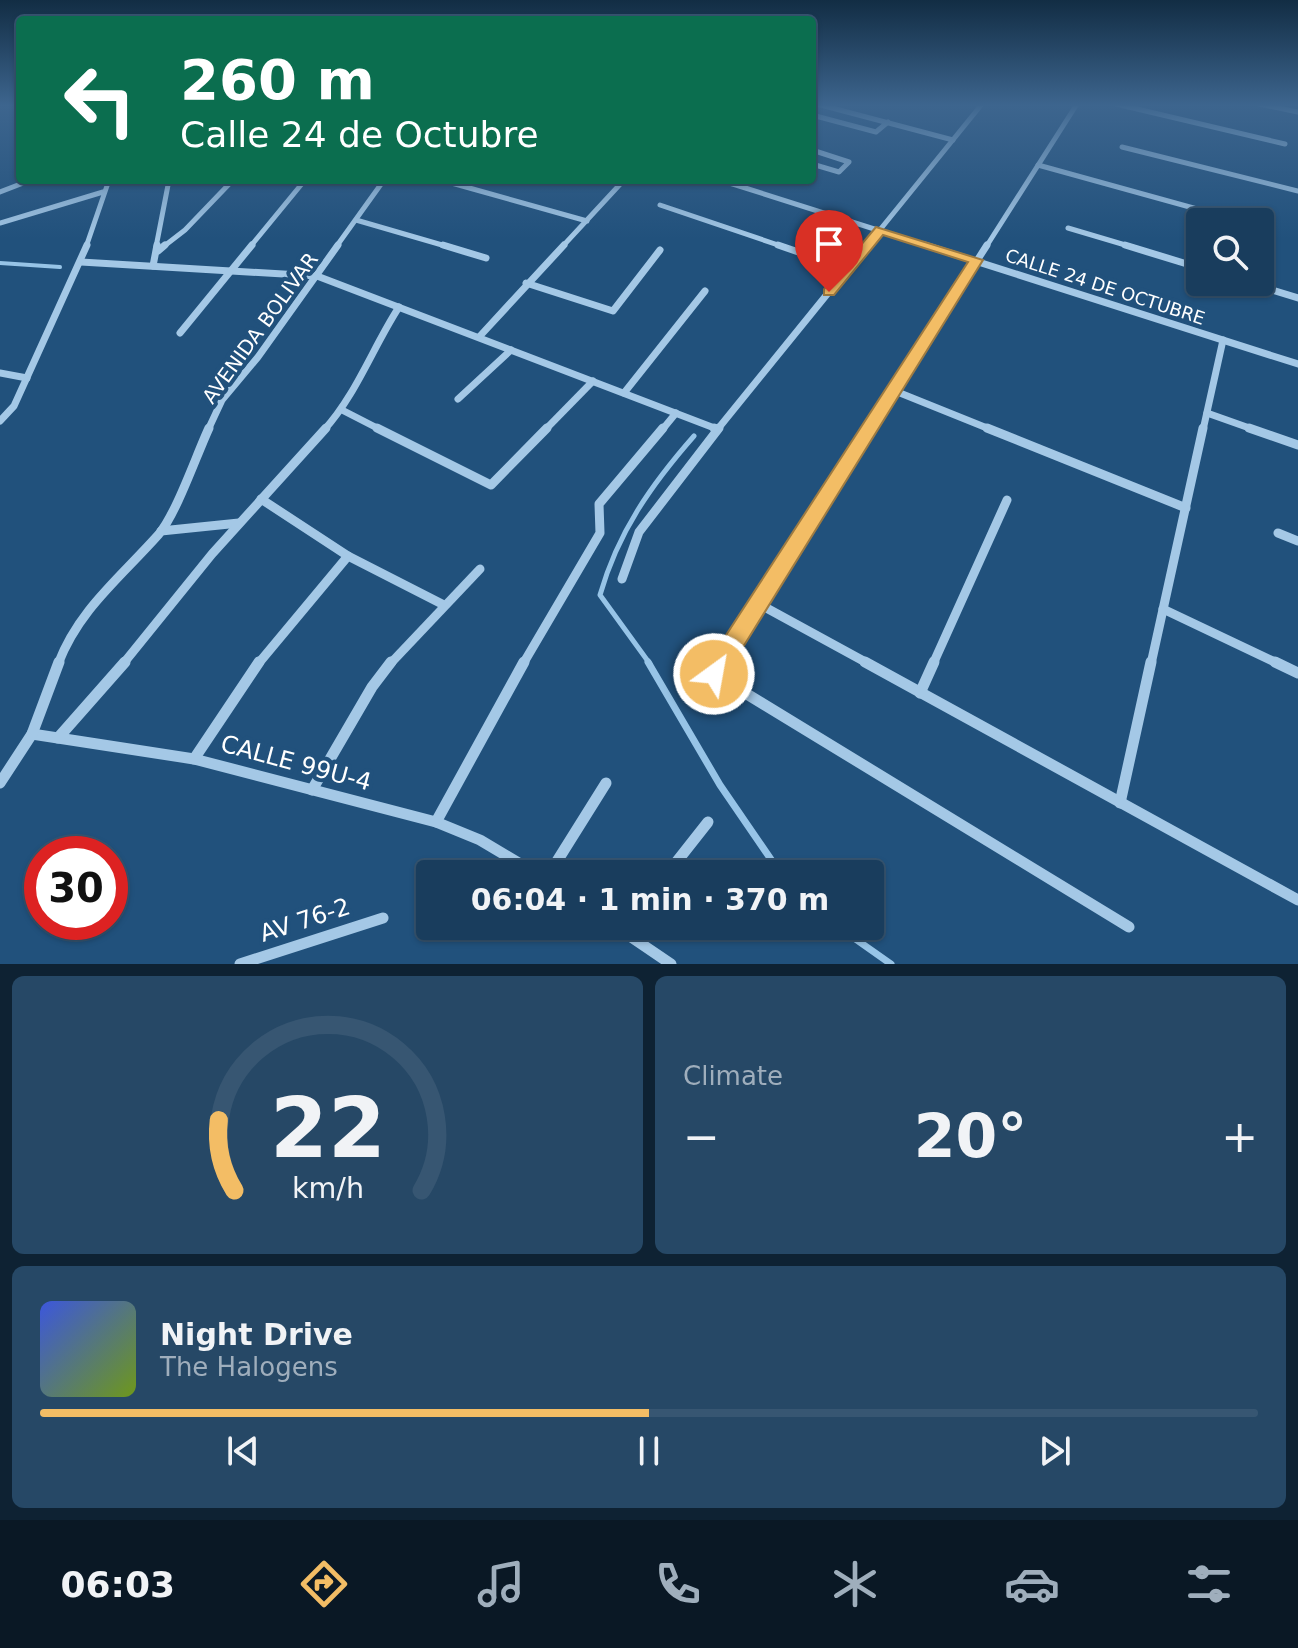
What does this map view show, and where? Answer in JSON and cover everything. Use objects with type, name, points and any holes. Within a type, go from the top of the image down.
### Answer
[{"type":"street","points":[[622,579],[639,532],[717,429],[946,149]]},
{"type":"street","points":[[1048,149],[761,605],[714,668],[719,678],[1129,927]]},
{"type":"street","points":[[1130,149],[1298,191]]},
{"type":"street","points":[[816,151],[849,161],[839,172],[816,165]]},
{"type":"street","points":[[1038,165],[1193,208]]},
{"type":"street","points":[[0,192],[21,184]]},
{"type":"street","points":[[0,421],[14,406],[81,262],[107,184]]},
{"type":"street","points":[[153,266],[168,184]]},
{"type":"street","points":[[158,251],[185,230],[229,184]]},
{"type":"street","points":[[180,333],[302,184]]},
{"type":"street","name":"AVENIDA BOLIVAR","points":[[0,783],[32,734],[70,633],[104,589],[161,531],[222,400],[317,276],[381,184]]},
{"type":"street","points":[[455,184],[587,221]]},
{"type":"street","points":[[480,336],[620,184]]},
{"type":"street","name":"CALLE 24 DE OCTUBRE","points":[[733,184],[1298,364]]},
{"type":"street","points":[[0,223],[103,192]]},
{"type":"street","points":[[660,205],[848,269]]},
{"type":"street","points":[[356,220],[486,258]]},
{"type":"street","points":[[1068,228],[1186,264]]},
{"type":"street","points":[[526,283],[613,311],[660,250]]},
{"type":"street","points":[[81,262],[317,276],[717,429]]},
{"type":"street","points":[[624,393],[705,291]]},
{"type":"street","points":[[1274,291],[1298,298]]},
{"type":"street","points":[[58,738],[144,641],[239,523],[342,410],[371,351],[399,307]]},
{"type":"street","points":[[1120,803],[1223,340]]},
{"type":"street","points":[[458,399],[511,350]]},
{"type":"street","points":[[0,373],[27,378]]},
{"type":"street","points":[[342,410],[491,485],[593,381]]},
{"type":"street","points":[[895,391],[1186,508]]},
{"type":"street","points":[[436,822],[481,735],[600,533],[599,504],[676,413]]},
{"type":"street","points":[[1207,413],[1298,445]]},
{"type":"street","points":[[261,499],[348,556],[442,604]]},
{"type":"street","points":[[920,693],[1007,500]]},
{"type":"street","points":[[161,531],[239,523]]},
{"type":"street","points":[[1278,533],[1298,541]]},
{"type":"street","points":[[194,759],[256,666],[348,556]]},
{"type":"street","points":[[312,790],[372,687],[442,604],[480,569]]},
{"type":"street","points":[[761,605],[1298,900]]},
{"type":"street","points":[[1163,609],[1298,673]]},
{"type":"street","name":"CALLE 99U-4","points":[[32,734],[194,759],[436,822],[480,840],[514,860]]},
{"type":"street","points":[[558,860],[606,783]]},
{"type":"street","points":[[678,860],[708,822]]},
{"type":"street","name":"AV 76-2","points":[[240,964],[383,918]]},
{"type":"street","points":[[638,940],[671,964]]},
{"type":"waterway","points":[[0,263],[60,267]]},
{"type":"waterway","points":[[650,664],[600,595],[626,530],[664,473],[694,436]]},
{"type":"waterway","points":[[648,662],[720,785],[771,860]]},
{"type":"waterway","points":[[857,940],[891,964]]},
{"type":"route","points":[[714,674],[714,668],[761,605],[976,260],[880,229],[829,292]]}]
